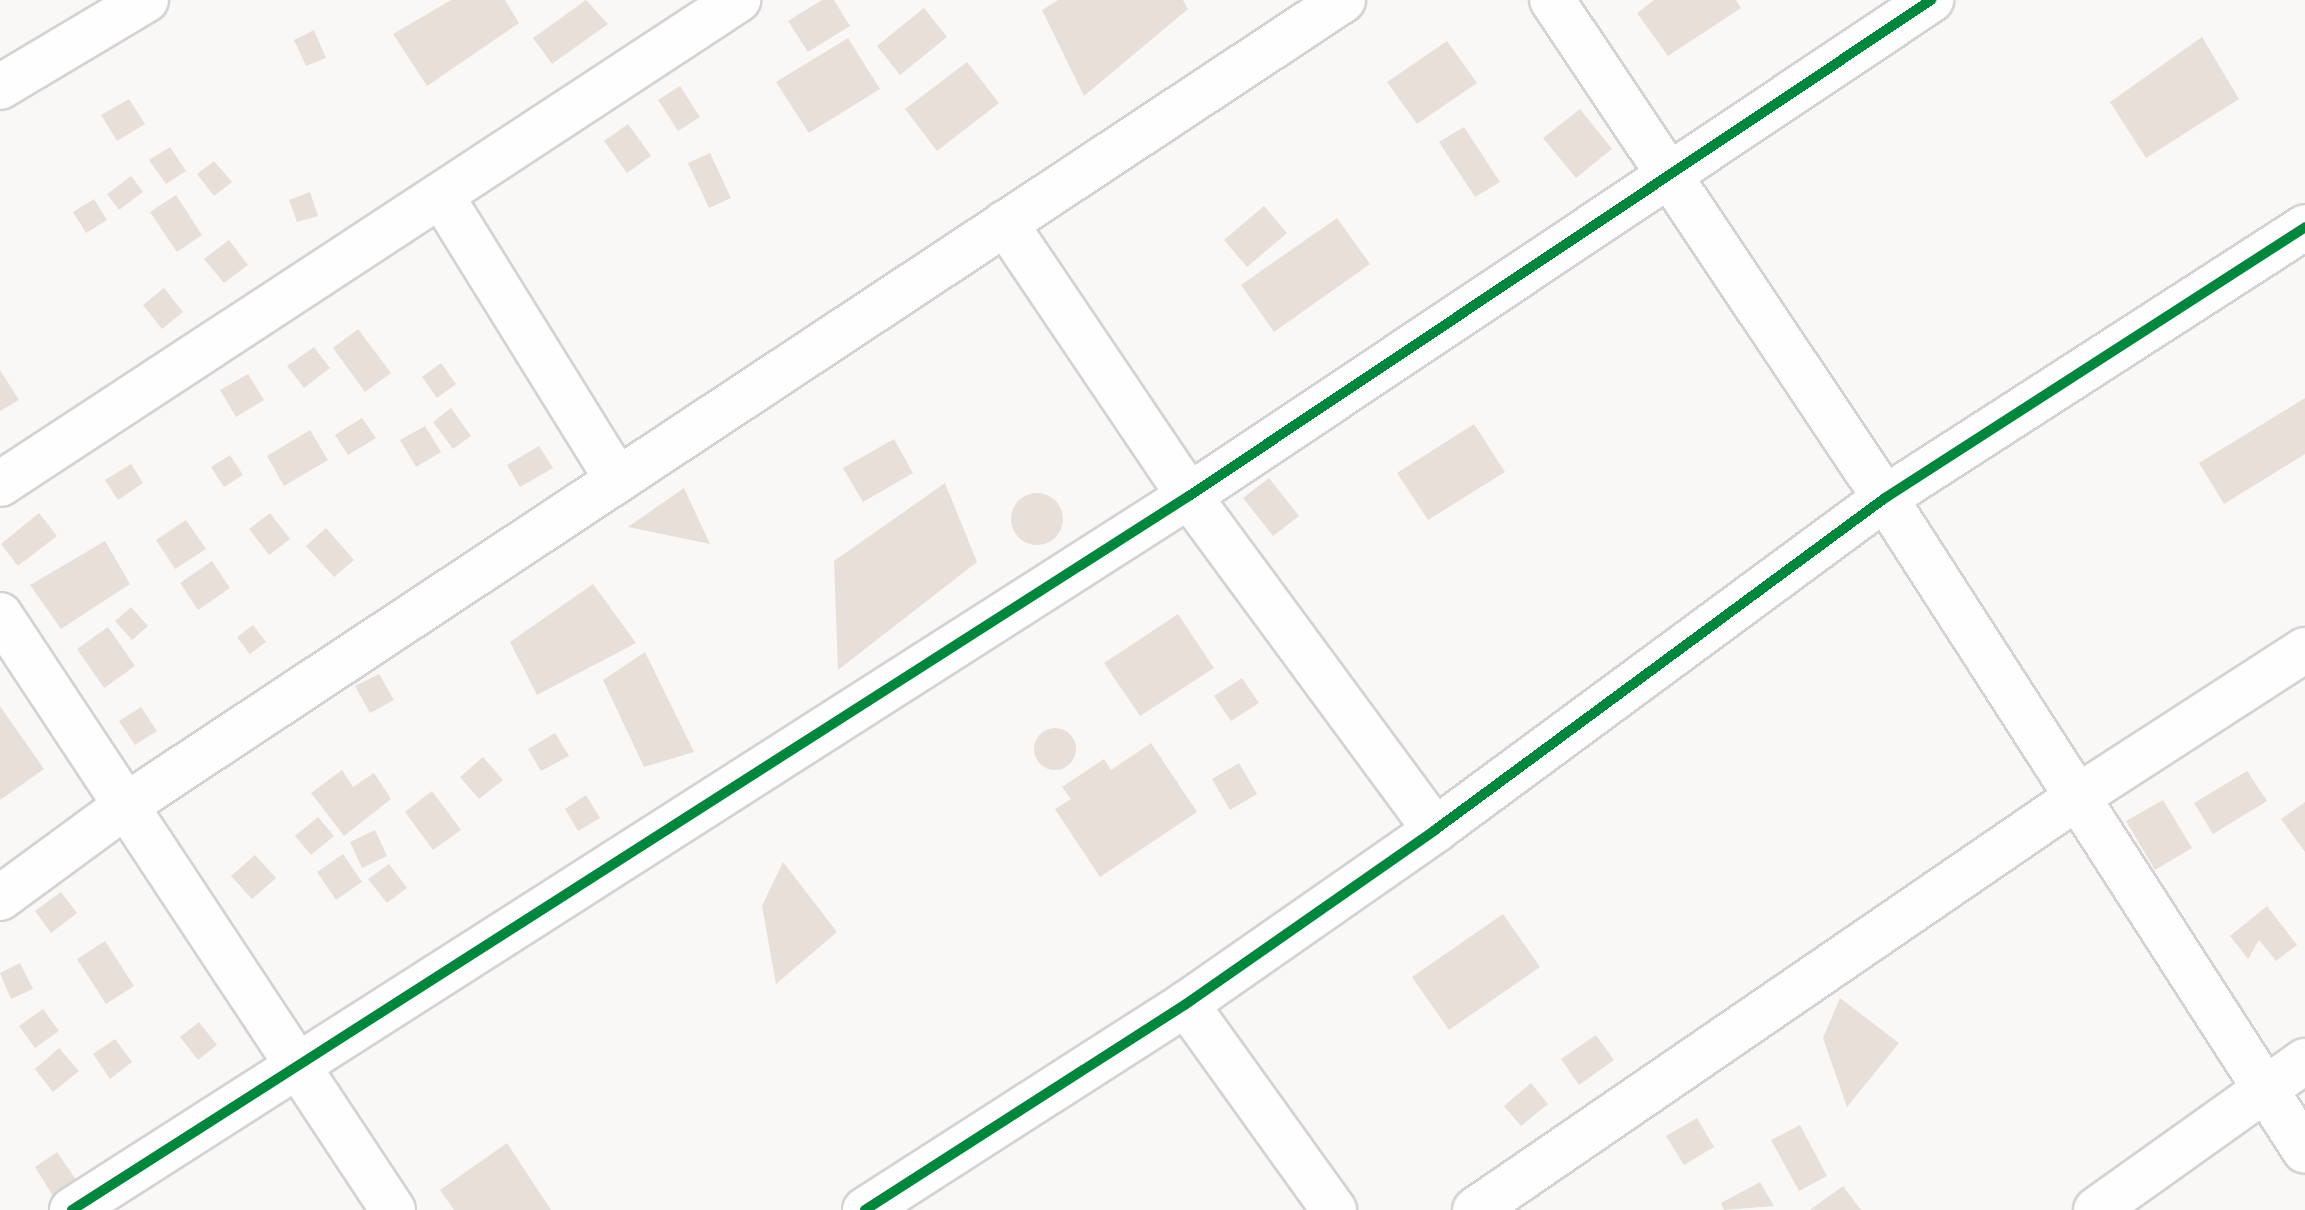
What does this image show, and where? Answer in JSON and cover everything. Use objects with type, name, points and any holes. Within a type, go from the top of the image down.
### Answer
[{"type":"street","points":[[0,87],[146,0]]},
{"type":"street","points":[[0,484],[442,197],[738,0]]},
{"type":"street","points":[[0,898],[128,804],[616,478],[1343,0]]},
{"type":"street","points":[[1552,0],[1885,498],[2305,1151]]},
{"type":"street","points":[[72,1210],[1189,496],[1669,179],[1931,0]]},
{"type":"street","points":[[442,197],[616,478]]},
{"type":"street","points":[[1005,223],[1189,496],[1435,830]]},
{"type":"street","points":[[865,1210],[1186,1004],[1435,830],[1885,498],[2305,227]]},
{"type":"street","points":[[0,615],[128,804],[393,1210]]},
{"type":"street","points":[[1475,1210],[2079,796],[2305,650]]},
{"type":"street","points":[[1186,1004],[1334,1210]]},
{"type":"street","points":[[2096,1210],[2305,1061]]},
{"type":"building","points":[[451,0],[505,0],[519,23],[427,86],[393,34]]},
{"type":"building","points":[[586,0],[608,24],[552,64],[533,38]]},
{"type":"building","points":[[822,0],[834,0],[850,26],[808,52],[788,21]]},
{"type":"building","points":[[1058,0],[1183,0],[1188,9],[1084,96],[1042,10]]},
{"type":"building","points":[[1654,0],[1736,0],[1741,8],[1668,56],[1637,13]]},
{"type":"building","points":[[924,8],[947,37],[900,75],[877,46]]},
{"type":"building","points":[[314,30],[326,58],[306,66],[294,40]]},
{"type":"building","points":[[2202,37],[2239,99],[2146,158],[2110,102]]},
{"type":"building","points":[[848,38],[880,89],[809,133],[776,82]]},
{"type":"building","points":[[1447,41],[1477,83],[1417,124],[1387,82]]},
{"type":"building","points":[[967,62],[999,103],[937,151],[905,109]]},
{"type":"building","points":[[680,86],[700,117],[678,131],[658,100]]},
{"type":"building","points":[[129,99],[145,124],[117,141],[101,115]]},
{"type":"building","points":[[1580,109],[1612,149],[1576,178],[1543,138]]},
{"type":"building","points":[[628,124],[651,156],[627,173],[604,141]]},
{"type":"building","points":[[1464,127],[1500,182],[1475,197],[1439,142]]},
{"type":"building","points":[[170,147],[186,171],[166,184],[149,160]]},
{"type":"building","points":[[710,153],[731,198],[709,208],[688,163]]},
{"type":"building","points":[[214,161],[232,182],[214,196],[197,174]]},
{"type":"building","points":[[131,176],[143,192],[119,210],[107,194]]},
{"type":"building","points":[[310,192],[318,216],[297,222],[289,200]]},
{"type":"building","points":[[176,195],[202,235],[177,252],[150,212]]},
{"type":"building","points":[[94,199],[107,220],[86,233],[73,212]]},
{"type":"building","points":[[1264,206],[1287,233],[1247,267],[1224,240]]},
{"type":"building","points":[[1337,218],[1370,264],[1274,332],[1241,285]]},
{"type":"building","points":[[229,240],[248,265],[224,283],[204,259]]},
{"type":"building","points":[[164,288],[183,312],[162,329],[143,305]]},
{"type":"building","points":[[358,329],[391,373],[365,392],[333,348]]},
{"type":"building","points":[[314,347],[330,368],[304,388],[287,366]]},
{"type":"building","points":[[441,363],[456,384],[437,398],[422,377]]},
{"type":"building","points":[[0,370],[19,400],[0,411]]},
{"type":"building","points":[[248,374],[264,400],[236,417],[220,390]]},
{"type":"building","points":[[2305,398],[2305,454],[2224,504],[2199,463]]},
{"type":"building","points":[[451,408],[471,436],[453,449],[433,422]]},
{"type":"building","points":[[362,418],[376,438],[348,455],[335,435]]},
{"type":"building","points":[[1474,424],[1505,472],[1428,520],[1397,473]]},
{"type":"building","points":[[425,426],[441,452],[416,467],[400,440]]},
{"type":"building","points":[[310,430],[328,460],[284,486],[267,456]]},
{"type":"building","points":[[894,439],[913,473],[863,502],[843,468]]},
{"type":"building","points":[[539,446],[553,468],[520,487],[507,465]]},
{"type":"building","points":[[230,455],[243,475],[224,487],[211,467]]},
{"type":"building","points":[[131,464],[143,483],[118,500],[105,480]]},
{"type":"building","points":[[1269,478],[1299,516],[1273,536],[1243,498]]},
{"type":"building","points":[[945,483],[977,562],[838,670],[834,561]]},
{"type":"building","points":[[684,488],[710,544],[628,527]]},
{"type":"building","points":[[1037,493],[1055,501],[1063,519],[1055,537],[1037,545],[1019,537],[1011,519],[1019,501]]},
{"type":"building","points":[[39,513],[57,536],[18,566],[1,544]]},
{"type":"building","points":[[270,513],[290,539],[269,555],[249,529]]},
{"type":"building","points":[[186,520],[206,549],[175,569],[156,540]]},
{"type":"building","points":[[326,528],[354,560],[334,577],[306,546]]},
{"type":"building","points":[[105,541],[130,584],[61,629],[30,585]]},
{"type":"building","points":[[212,561],[230,588],[198,610],[180,583]]},
{"type":"building","points":[[593,584],[636,643],[537,695],[510,642]]},
{"type":"building","points":[[131,607],[148,626],[132,640],[115,621]]},
{"type":"building","points":[[1178,614],[1214,668],[1140,716],[1104,663]]},
{"type":"building","points":[[253,625],[266,642],[250,654],[237,637]]},
{"type":"building","points":[[108,627],[135,666],[104,688],[77,649]]},
{"type":"building","points":[[645,652],[694,752],[644,767],[603,680]]},
{"type":"building","points":[[379,674],[394,700],[370,713],[355,686]]},
{"type":"building","points":[[1242,678],[1259,703],[1231,721],[1214,696]]},
{"type":"building","points":[[0,706],[44,769],[0,800]]},
{"type":"building","points":[[141,707],[157,731],[135,745],[119,721]]},
{"type":"building","points":[[1055,728],[1070,734],[1076,749],[1070,764],[1055,770],[1040,764],[1034,749],[1040,734]]},
{"type":"building","points":[[555,733],[569,756],[541,771],[528,749]]},
{"type":"building","points":[[1151,743],[1197,812],[1100,877],[1055,809],[1071,799],[1062,787],[1104,759],[1111,770]]},
{"type":"building","points":[[483,757],[503,780],[479,799],[460,777]]},
{"type":"building","points":[[1239,763],[1257,794],[1230,810],[1212,779]]},
{"type":"building","points":[[342,770],[353,787],[374,773],[391,799],[344,836],[311,793]]},
{"type":"building","points":[[2247,771],[2267,801],[2213,834],[2194,803]]},
{"type":"building","points":[[432,791],[461,830],[433,850],[405,812]]},
{"type":"building","points":[[586,795],[600,818],[578,831],[565,809]]},
{"type":"building","points":[[2163,800],[2192,848],[2155,870],[2126,821]]},
{"type":"building","points":[[2305,802],[2305,852],[2281,819]]},
{"type":"building","points":[[318,817],[334,836],[311,855],[295,836]]},
{"type":"building","points":[[375,830],[387,856],[362,868],[350,842]]},
{"type":"building","points":[[343,854],[362,882],[336,900],[317,872]]},
{"type":"building","points":[[255,855],[276,878],[252,899],[231,876]]},
{"type":"building","points":[[783,862],[837,932],[776,984],[762,906]]},
{"type":"building","points":[[389,864],[407,888],[387,903],[368,879]]},
{"type":"building","points":[[61,892],[77,913],[51,933],[35,911]]},
{"type":"building","points":[[2267,906],[2297,945],[2276,961],[2259,940],[2248,959],[2230,936]]},
{"type":"building","points":[[1503,914],[1540,967],[1449,1030],[1412,977]]},
{"type":"building","points":[[105,941],[134,986],[106,1004],[77,959]]},
{"type":"building","points":[[20,963],[33,989],[11,999],[0,973]]},
{"type":"building","points":[[1840,998],[1899,1043],[1847,1107],[1823,1038]]},
{"type":"building","points":[[43,1009],[59,1031],[35,1048],[19,1026]]},
{"type":"building","points":[[199,1022],[217,1045],[198,1060],[180,1037]]},
{"type":"building","points":[[1596,1035],[1614,1060],[1579,1085],[1561,1059]]},
{"type":"building","points":[[115,1039],[132,1062],[110,1079],[93,1054]]},
{"type":"building","points":[[59,1048],[79,1071],[53,1092],[35,1069]]},
{"type":"building","points":[[1531,1083],[1548,1104],[1521,1126],[1504,1106]]},
{"type":"building","points":[[1697,1118],[1714,1147],[1684,1165],[1666,1136]]},
{"type":"building","points":[[1800,1125],[1827,1176],[1799,1191],[1771,1140]]},
{"type":"building","points":[[507,1143],[551,1210],[454,1210],[440,1190]]},
{"type":"building","points":[[57,1152],[77,1181],[53,1196],[35,1167]]},
{"type":"building","points":[[1760,1182],[1774,1206],[1724,1210],[1721,1203]]},
{"type":"building","points":[[1843,1186],[1861,1210],[1810,1210]]},
{"type":"cycle path","points":[[72,1210],[1189,496],[1931,0]]},
{"type":"cycle path","points":[[865,1210],[1186,1004],[1435,830],[1885,498],[2305,227]]}]
